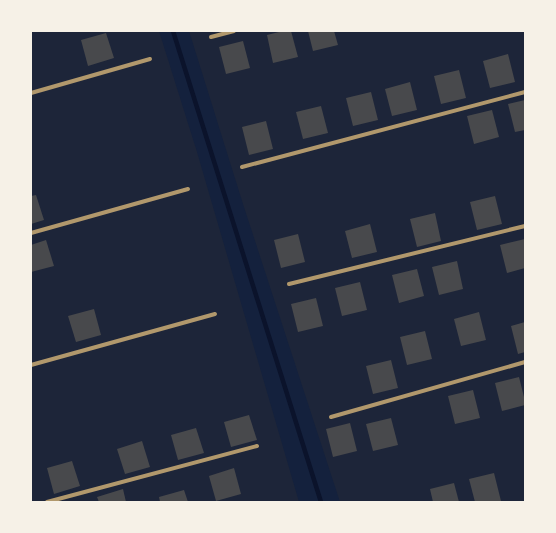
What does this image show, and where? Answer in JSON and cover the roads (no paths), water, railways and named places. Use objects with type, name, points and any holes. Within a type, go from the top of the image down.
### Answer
[{"type":"street","points":[[211,37],[234,31]]},
{"type":"street","points":[[31,94],[150,59]]},
{"type":"street","points":[[242,167],[525,92]]},
{"type":"street","points":[[31,233],[188,189]]},
{"type":"street","points":[[289,284],[525,226]]},
{"type":"street","points":[[31,365],[215,314]]},
{"type":"street","points":[[331,417],[525,362]]},
{"type":"street","points":[[47,502],[257,446]]},
{"type":"waterway","points":[[173,31],[321,502]]}]
